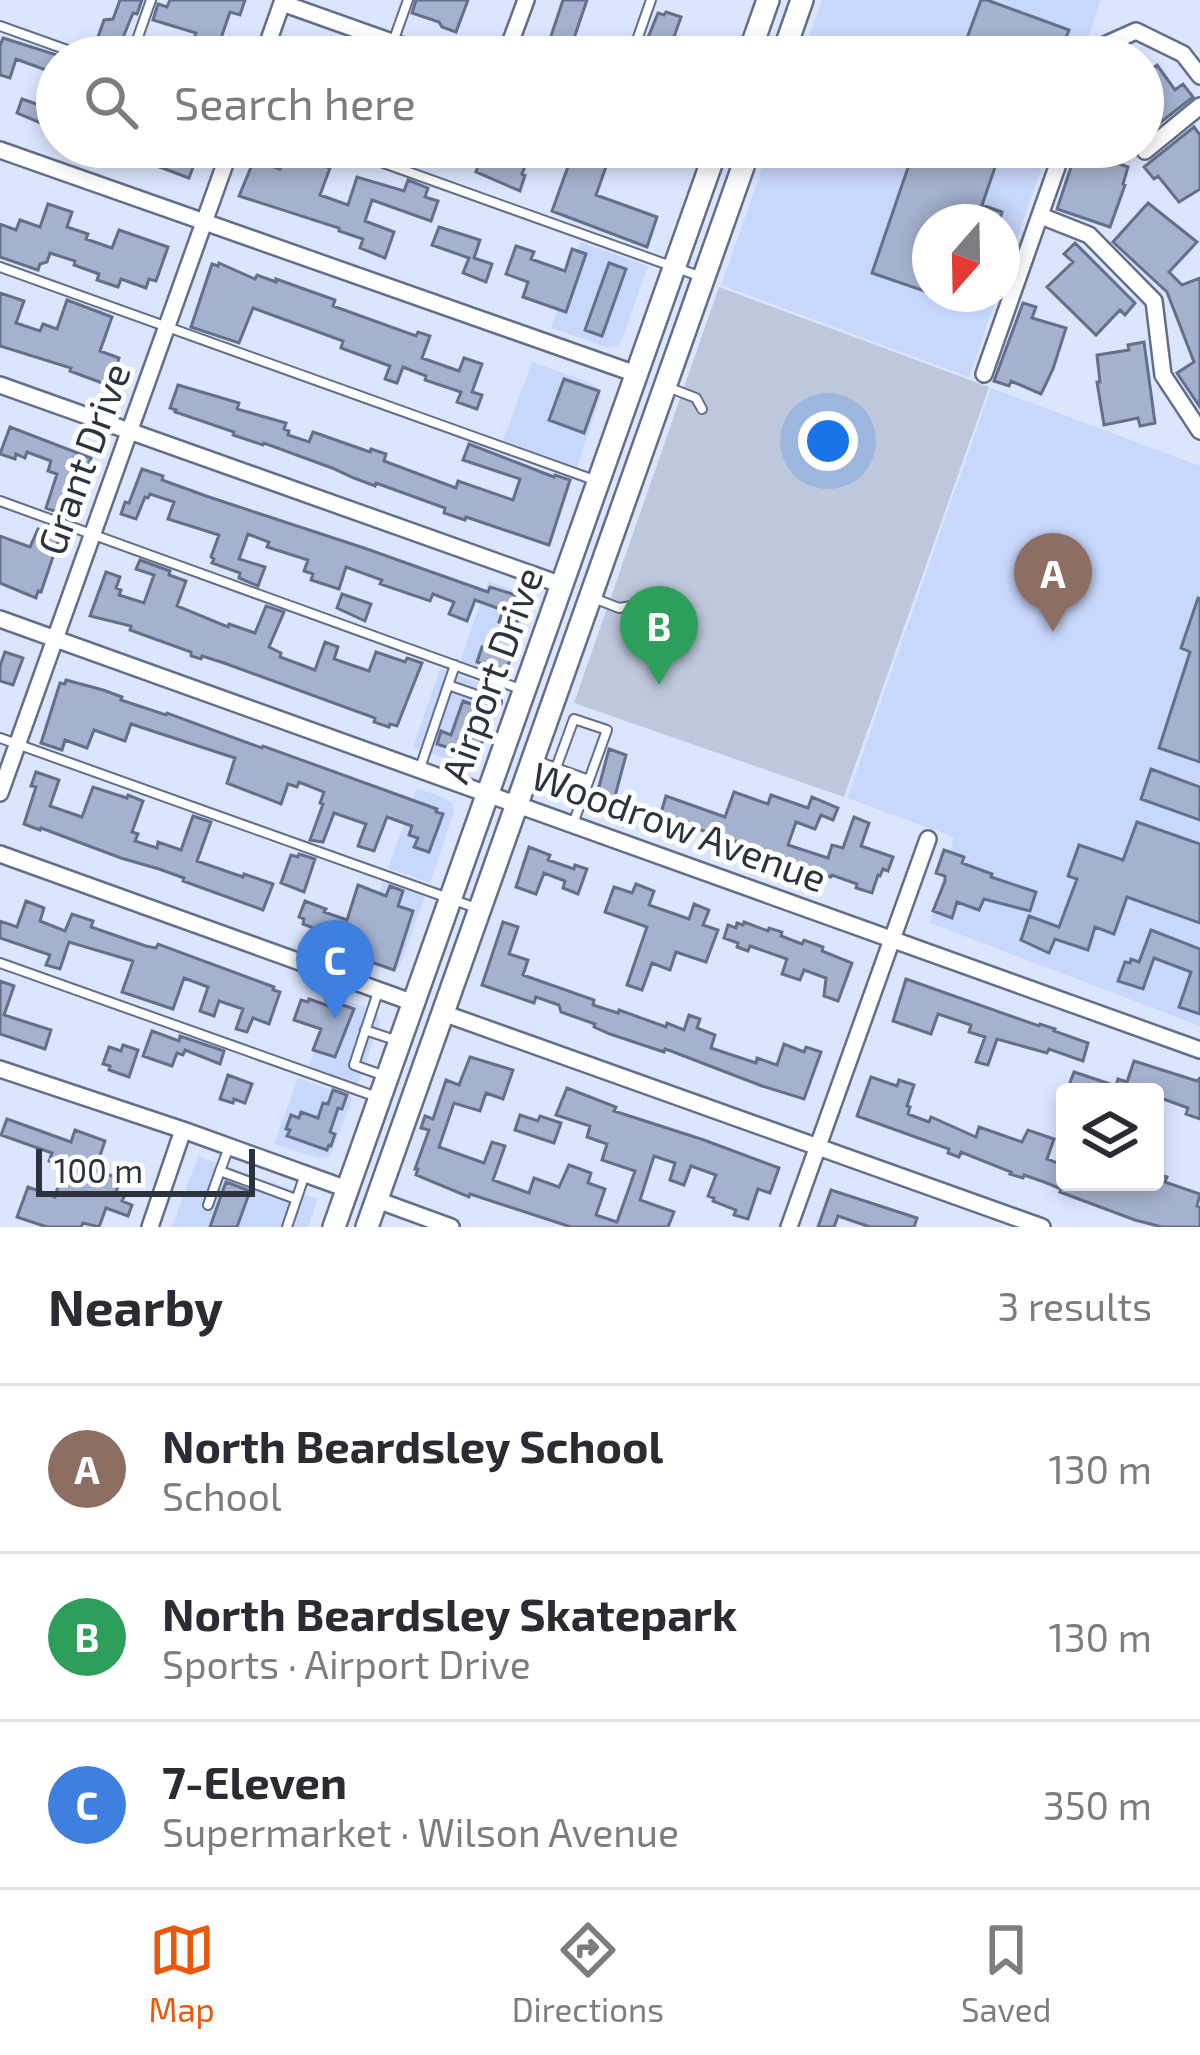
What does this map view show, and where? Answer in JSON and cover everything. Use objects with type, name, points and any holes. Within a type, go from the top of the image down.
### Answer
[{"type":"main road","points":[[755,36],[768,0]]},
{"type":"main road","points":[[789,36],[802,0]]},
{"type":"main road","name":"Airport Drive","points":[[334,1227],[709,168]]},
{"type":"main road","name":"Airport Drive","points":[[367,1227],[742,168]]},
{"type":"street","points":[[513,36],[526,0]]},
{"type":"street","points":[[270,36],[283,1],[377,36]]},
{"type":"street","points":[[1164,45],[1183,54],[1200,76]]},
{"type":"street","points":[[1164,135],[1200,106]]},
{"type":"street","points":[[0,150],[36,163]]},
{"type":"street","points":[[50,168],[636,374]]},
{"type":"street","name":"Grant Drive","points":[[0,793],[224,168]]},
{"type":"street","points":[[984,374],[1057,168]]},
{"type":"street","points":[[1041,216],[1089,236],[1154,301],[1163,375],[1200,431]]},
{"type":"street","points":[[0,385],[562,585]]},
{"type":"street","name":"Woodrow Avenue","points":[[0,619],[1200,1050]]},
{"type":"street","points":[[789,1227],[928,839]]},
{"type":"street","points":[[0,854],[414,1003]]},
{"type":"street","points":[[443,1013],[1040,1227]]},
{"type":"street","points":[[0,1069],[347,1190]]},
{"type":"street","points":[[150,1227],[184,1130]]},
{"type":"street","points":[[377,1200],[452,1227]]},
{"type":"lane","points":[[138,36],[151,0]]},
{"type":"lane","points":[[395,36],[408,0]]},
{"type":"lane","points":[[638,36],[651,0]]},
{"type":"lane","points":[[0,26],[36,39]]},
{"type":"lane","points":[[398,168],[703,278]]},
{"type":"lane","points":[[0,267],[598,482]]},
{"type":"lane","points":[[664,386],[696,398],[702,409]]},
{"type":"lane","points":[[0,501],[524,691]]},
{"type":"lane","points":[[590,596],[619,608],[632,605]]},
{"type":"lane","points":[[420,770],[455,665]]},
{"type":"lane","points":[[448,685],[497,702]]},
{"type":"lane","points":[[550,710],[607,730],[573,824]]},
{"type":"lane","points":[[556,768],[574,719]]},
{"type":"lane","points":[[0,738],[479,909]]},
{"type":"lane","points":[[532,759],[589,780]]},
{"type":"lane","points":[[0,963],[384,1088]]},
{"type":"lane","points":[[378,990],[354,1065],[384,1088]]},
{"type":"lane","points":[[365,1030],[400,1042]]},
{"type":"lane","points":[[208,1205],[229,1147]]},
{"type":"lane","points":[[220,1171],[296,1199]]},
{"type":"lane","points":[[289,1226],[305,1174]]},
{"type":"shaded area","points":[[822,0],[1101,0],[1088,36],[809,36]]},
{"type":"shaded area","points":[[763,168],[1042,168],[1020,230],[1020,204],[912,204],[912,312],[992,312],[969,377],[721,285]]},
{"type":"shaded area","points":[[580,242],[648,266],[622,339],[610,348],[551,328]]},
{"type":"shaded area","points":[[719,287],[989,387],[844,797],[574,703]]},
{"type":"shaded area","points":[[532,362],[591,383],[601,395],[577,467],[503,441]]},
{"type":"shaded area","points":[[991,388],[1200,466],[1200,1026],[930,923],[954,837],[847,798]]},
{"type":"shaded area","points":[[488,581],[518,592],[527,604],[503,677],[460,662]]},
{"type":"shaded area","points":[[440,669],[498,689],[475,755],[463,764],[413,747]]},
{"type":"shaded area","points":[[417,788],[445,798],[454,811],[430,883],[388,868]]},
{"type":"shaded area","points":[[383,881],[425,896],[401,963],[390,971],[355,960]]},
{"type":"shaded area","points":[[334,996],[371,1009],[380,1021],[358,1085],[309,1067]]},
{"type":"shaded area","points":[[298,1078],[353,1098],[330,1156],[318,1158],[274,1144]]},
{"type":"shaded area","points":[[198,1156],[318,1199],[308,1227],[172,1227]]},
{"type":"building","points":[[120,0],[142,0],[124,36],[98,36],[104,20],[113,19]]},
{"type":"building","points":[[170,0],[245,0],[240,15],[230,12],[222,36],[195,36],[153,20],[158,4],[167,7]]},
{"type":"building","points":[[416,0],[468,0],[456,32],[412,13]]},
{"type":"building","points":[[563,0],[587,0],[575,36],[551,36]]},
{"type":"building","points":[[981,0],[1069,30],[1067,36],[968,36]]},
{"type":"building","points":[[658,13],[681,17],[674,36],[649,36]]},
{"type":"building","points":[[3,38],[36,48],[36,66],[16,59],[10,78],[0,75]]},
{"type":"building","points":[[1164,75],[1175,90],[1183,84],[1193,97],[1164,120]]},
{"type":"building","points":[[22,99],[36,104],[36,121],[17,113]]},
{"type":"building","points":[[1194,127],[1200,135],[1200,189],[1179,202],[1158,176],[1154,179],[1145,168],[1164,168],[1164,151]]},
{"type":"building","points":[[162,168],[193,168],[189,178]]},
{"type":"building","points":[[251,168],[330,168],[320,195],[348,205],[357,177],[404,191],[408,180],[428,188],[425,197],[438,201],[431,221],[372,200],[365,221],[394,232],[385,258],[360,248],[363,239],[339,228],[239,196]]},
{"type":"building","points":[[477,168],[524,168],[525,175],[520,191],[476,172]]},
{"type":"building","points":[[567,168],[606,168],[596,195],[657,217],[647,247],[552,211]]},
{"type":"building","points":[[908,168],[995,168],[982,204],[912,204],[912,287],[872,273]]},
{"type":"building","points":[[1071,168],[1128,168],[1110,227],[1057,209]]},
{"type":"building","points":[[1148,203],[1197,242],[1169,272],[1182,285],[1200,278],[1200,407],[1177,373],[1194,362],[1167,292],[1113,242]]},
{"type":"building","points":[[48,204],[72,212],[67,227],[88,234],[86,239],[112,248],[119,230],[168,247],[156,281],[149,279],[146,288],[121,279],[118,287],[97,280],[99,274],[74,265],[75,261],[50,253],[38,270],[0,257],[0,224],[16,230],[20,220],[40,227]]},
{"type":"building","points":[[439,227],[480,240],[474,258],[492,264],[486,282],[463,273],[469,258],[432,245]]},
{"type":"building","points":[[1075,243],[1135,303],[1125,315],[1120,310],[1096,335],[1047,287],[1073,262],[1064,254]]},
{"type":"building","points":[[516,246],[534,252],[531,259],[565,271],[572,249],[586,254],[566,312],[523,297],[528,282],[506,274]]},
{"type":"building","points":[[609,263],[626,269],[602,336],[585,330]]},
{"type":"building","points":[[212,264],[255,279],[257,275],[276,279],[335,300],[333,306],[416,336],[418,332],[430,336],[422,358],[459,371],[464,358],[482,364],[472,392],[482,395],[477,409],[457,402],[461,392],[403,367],[397,383],[385,379],[390,366],[341,348],[343,341],[253,308],[239,343],[191,327]]},
{"type":"building","points":[[0,293],[24,301],[16,323],[40,331],[43,324],[57,329],[67,300],[112,317],[100,351],[119,358],[110,386],[0,346]]},
{"type":"building","points":[[1023,303],[1036,307],[1032,318],[1066,328],[1041,394],[1011,381],[1009,386],[994,381]]},
{"type":"building","points":[[1144,342],[1155,423],[1140,426],[1138,418],[1104,425],[1097,355],[1129,350],[1128,345]]},
{"type":"building","points":[[564,379],[599,391],[584,433],[549,420]]},
{"type":"building","points":[[178,385],[286,423],[288,435],[309,442],[313,432],[371,449],[386,454],[384,461],[456,488],[458,481],[513,500],[520,479],[463,460],[469,444],[570,480],[549,545],[444,513],[445,508],[175,412],[170,408]]},
{"type":"building","points":[[10,427],[91,458],[69,516],[46,508],[57,474],[48,471],[51,461],[27,452],[25,458],[16,454],[15,459],[0,454]]},
{"type":"building","points":[[142,469],[209,497],[488,592],[490,587],[525,598],[515,628],[499,622],[503,610],[475,600],[467,621],[449,614],[454,602],[433,594],[430,601],[346,567],[339,589],[311,580],[313,574],[304,571],[308,560],[267,547],[269,542],[248,534],[239,559],[265,567],[258,586],[239,578],[240,573],[212,563],[219,535],[168,519],[174,502],[150,494],[136,519],[121,514]]},
{"type":"building","points":[[38,529],[60,536],[36,598],[0,583],[0,536],[30,547]]},
{"type":"building","points":[[140,560],[186,581],[177,606],[228,627],[255,633],[266,606],[284,612],[269,647],[281,653],[280,657],[315,670],[325,642],[338,647],[334,659],[369,671],[376,652],[422,663],[397,726],[374,722],[375,718],[224,663],[191,656],[191,652],[130,630],[131,626],[90,616],[106,572],[120,577],[119,595],[144,603],[154,575],[136,569]]},
{"type":"building","points":[[342,594],[371,604],[365,621],[337,608]]},
{"type":"building","points":[[1198,598],[1200,762],[1159,748],[1190,652],[1181,648]]},
{"type":"building","points":[[482,647],[511,657],[506,672],[477,662]]},
{"type":"building","points":[[5,652],[23,658],[13,685],[0,681]]},
{"type":"building","points":[[66,680],[437,809],[443,814],[429,852],[414,847],[418,838],[409,835],[412,826],[387,817],[374,851],[358,846],[366,824],[334,813],[323,842],[310,840],[324,792],[299,782],[297,787],[288,784],[281,804],[227,783],[235,758],[131,724],[125,741],[94,730],[87,748],[65,740],[62,750],[41,743],[60,683]]},
{"type":"building","points":[[463,701],[493,712],[481,745],[464,753],[437,744],[441,731],[451,735]]},
{"type":"building","points":[[609,749],[626,755],[614,800],[597,794]]},
{"type":"building","points":[[1151,769],[1200,787],[1200,820],[1141,799]]},
{"type":"building","points":[[36,772],[59,780],[50,806],[82,817],[93,787],[143,801],[132,832],[138,834],[135,841],[157,848],[158,842],[181,850],[193,816],[211,822],[197,861],[273,884],[263,910],[24,824]]},
{"type":"building","points":[[734,792],[768,804],[771,795],[808,808],[812,797],[838,808],[833,820],[821,815],[815,829],[796,822],[788,845],[828,858],[832,845],[843,848],[854,817],[869,823],[861,846],[893,857],[888,871],[883,869],[878,875],[872,893],[660,816],[666,796],[725,817]]},
{"type":"building","points":[[1137,822],[1200,844],[1200,923],[1127,897],[1114,934],[1095,927],[1088,950],[1055,939],[1049,953],[1021,940],[1029,916],[1059,927],[1077,879],[1068,876],[1079,845],[1123,860]]},
{"type":"building","points":[[529,847],[550,855],[548,860],[587,869],[578,894],[563,888],[565,881],[544,873],[536,894],[516,887]]},
{"type":"building","points":[[944,850],[964,857],[962,863],[991,877],[1036,892],[1030,911],[984,899],[979,910],[957,902],[952,918],[933,911],[945,881],[945,876],[936,873]]},
{"type":"building","points":[[291,855],[315,859],[304,892],[281,883]]},
{"type":"building","points":[[636,884],[654,891],[649,905],[689,919],[694,904],[709,910],[703,925],[718,930],[706,962],[676,952],[670,970],[652,963],[642,990],[627,985],[647,927],[605,912],[614,887],[632,893]]},
{"type":"building","points":[[358,885],[386,896],[390,886],[403,891],[398,906],[413,911],[394,970],[354,956],[358,945],[303,924],[299,917],[305,901],[347,920]]},
{"type":"building","points":[[26,901],[44,908],[40,921],[65,931],[72,914],[93,921],[91,927],[146,946],[156,948],[158,944],[274,987],[280,992],[269,1024],[253,1018],[247,1032],[236,1029],[243,1009],[219,1001],[214,1016],[200,1011],[208,987],[184,978],[173,1009],[122,992],[133,961],[69,942],[60,969],[46,965],[50,955],[0,938],[0,921],[17,927]]},
{"type":"building","points":[[503,922],[518,927],[509,954],[528,960],[523,975],[594,1000],[593,1005],[684,1030],[689,1015],[700,1019],[697,1028],[715,1035],[711,1048],[756,1063],[757,1058],[777,1065],[784,1044],[821,1052],[804,1099],[610,1034],[561,1012],[559,1005],[536,997],[534,1003],[482,985]]},
{"type":"building","points":[[744,922],[823,947],[822,951],[852,963],[838,1001],[824,996],[826,978],[804,970],[800,980],[782,974],[787,959],[750,946],[748,951],[724,938],[728,925],[736,928]]},
{"type":"building","points":[[1151,930],[1200,949],[1200,1014],[1179,1007],[1191,972],[1154,958],[1143,989],[1118,981],[1125,962],[1139,962]]},
{"type":"building","points":[[906,979],[1088,1043],[1083,1061],[997,1039],[988,1065],[976,1062],[985,1037],[969,1032],[971,1025],[938,1014],[931,1034],[893,1021]]},
{"type":"building","points":[[0,981],[14,986],[4,1015],[51,1030],[45,1049],[0,1034]]},
{"type":"building","points":[[301,1000],[354,1009],[335,1057],[313,1050],[321,1029],[294,1020]]},
{"type":"building","points":[[152,1031],[224,1051],[220,1064],[185,1050],[183,1055],[177,1053],[172,1066],[143,1056]]},
{"type":"building","points":[[123,1045],[138,1050],[129,1077],[103,1064],[109,1047],[121,1051]]},
{"type":"building","points":[[470,1057],[513,1070],[503,1099],[486,1093],[480,1111],[454,1103],[439,1147],[484,1163],[492,1142],[505,1146],[493,1180],[529,1193],[534,1178],[559,1187],[569,1165],[591,1173],[588,1183],[605,1189],[596,1215],[617,1222],[635,1171],[602,1160],[607,1144],[587,1137],[590,1126],[556,1115],[567,1088],[616,1107],[614,1111],[779,1168],[770,1193],[758,1189],[748,1219],[734,1215],[736,1210],[708,1196],[716,1175],[691,1166],[684,1185],[670,1180],[675,1163],[654,1156],[640,1200],[674,1212],[668,1227],[571,1227],[469,1197],[416,1175],[429,1130],[421,1128],[425,1116],[433,1119],[446,1080],[459,1085]]},
{"type":"building","points":[[1134,1061],[1197,1081],[1200,1078],[1200,1119],[1186,1114],[1188,1108],[1164,1099],[1164,1083],[1117,1083],[1118,1079],[1127,1082]]},
{"type":"building","points":[[1074,1072],[1107,1083],[1070,1083]]},
{"type":"building","points":[[228,1075],[252,1084],[245,1103],[220,1099]]},
{"type":"building","points":[[871,1077],[897,1086],[899,1080],[914,1085],[908,1114],[929,1122],[931,1117],[976,1137],[979,1127],[1022,1142],[1028,1130],[1054,1139],[1047,1159],[1056,1162],[1056,1187],[1010,1174],[961,1152],[959,1157],[948,1153],[949,1149],[857,1116]]},
{"type":"building","points":[[333,1090],[347,1095],[342,1109],[338,1108],[330,1132],[335,1134],[327,1150],[287,1136],[291,1115],[299,1118],[301,1112],[318,1118]]},
{"type":"building","points":[[520,1115],[561,1123],[554,1143],[515,1130]]},
{"type":"building","points":[[7,1119],[71,1142],[75,1130],[105,1141],[95,1170],[121,1179],[116,1192],[132,1205],[128,1216],[106,1208],[99,1227],[83,1223],[81,1227],[47,1227],[17,1217],[28,1187],[55,1197],[64,1166],[49,1161],[52,1153],[1,1135]]},
{"type":"building","points":[[1164,1176],[1165,1182],[1200,1194],[1200,1227],[1162,1227],[1060,1192],[1164,1191]]},
{"type":"building","points":[[226,1182],[250,1191],[237,1227],[210,1227]]},
{"type":"building","points":[[831,1190],[917,1218],[914,1227],[870,1227],[838,1216],[834,1227],[818,1227]]},
{"type":"place","name":"North Beardsley School","points":[[1053,632]]},
{"type":"place","name":"North Beardsley Skatepark","points":[[659,685]]},
{"type":"place","name":"7-Eleven","points":[[335,1019]]}]
